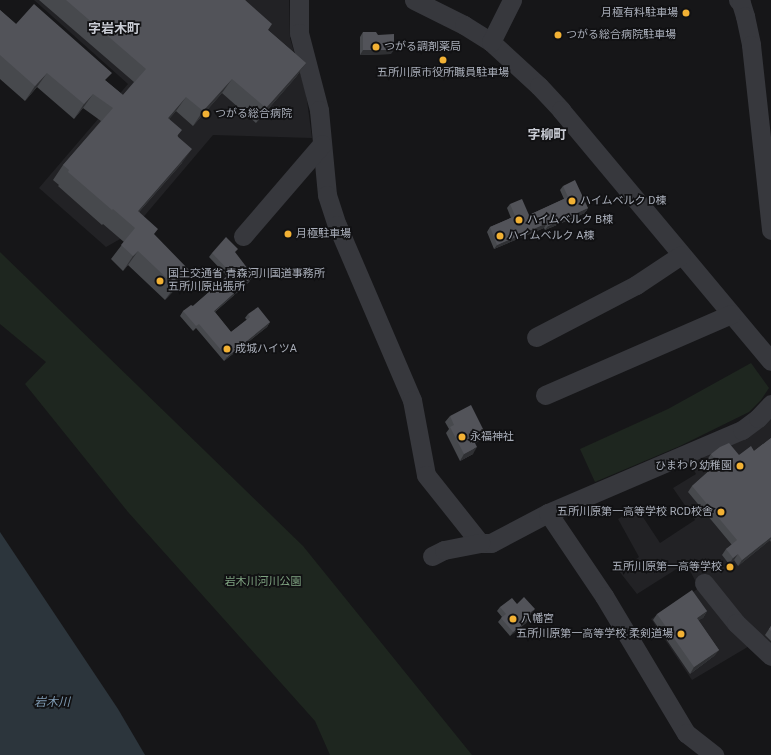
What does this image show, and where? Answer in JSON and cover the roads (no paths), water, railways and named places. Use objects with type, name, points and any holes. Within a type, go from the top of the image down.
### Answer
[{"type":"street","points":[[299,0],[299,33],[319,110],[328,195],[337,225],[412,400],[426,475],[480,543]]},
{"type":"street","points":[[414,0],[464,25],[491,42],[516,63],[561,110],[771,361]]},
{"type":"street","points":[[491,42],[512,0]]},
{"type":"street","points":[[738,0],[741,3],[745,16],[751,45],[771,230]]},
{"type":"street","points":[[243,236],[322,144]]},
{"type":"street","points":[[536,337],[636,285],[681,255]]},
{"type":"street","points":[[545,395],[731,314]]},
{"type":"street","points":[[432,556],[444,550],[480,543],[491,543],[548,513],[742,430],[758,418],[771,404]]},
{"type":"street","points":[[548,513],[604,596],[686,733],[714,755]]},
{"type":"street","points":[[704,583],[736,623],[771,656]]},
{"type":"water","name":"岩木川","points":[[0,532],[118,709],[145,755],[0,755]]},
{"type":"place","name":"月極有料駐車場","points":[[686,13]]},
{"type":"place","name":"つがる総合病院駐車場","points":[[558,35]]},
{"type":"place","name":"つがる調剤薬局","points":[[376,47]]},
{"type":"place","name":"五所川原市役所職員駐車場","points":[[443,60]]},
{"type":"place","name":"つがる総合病院","points":[[206,114]]},
{"type":"place","name":"ハイムベルク D棟","points":[[572,201]]},
{"type":"place","name":"ハイムベルク B棟","points":[[519,220]]},
{"type":"place","name":"月極駐車場","points":[[288,234]]},
{"type":"place","name":"ハイムベルク A棟","points":[[500,236]]},
{"type":"place","name":"国土交通省 青森河川国道事務所 五所川原出張所","points":[[160,281]]},
{"type":"place","name":"成城ハイツA","points":[[227,349]]},
{"type":"place","name":"永福神社","points":[[462,437]]},
{"type":"place","name":"ひまわり幼稚園","points":[[740,466]]},
{"type":"place","name":"五所川原第一高等学校 RCD校舎","points":[[721,512]]},
{"type":"place","name":"五所川原第一高等学校","points":[[730,567]]},
{"type":"place","name":"八幡宮","points":[[513,619]]},
{"type":"place","name":"五所川原第一高等学校 柔剣道場","points":[[681,634]]},
{"type":"district","name":"字岩木町","points":[[114,29]]},
{"type":"district","name":"字柳町","points":[[547,135]]},
{"type":"park label","name":"岩木川河川公園","points":[[263,582]]}]
